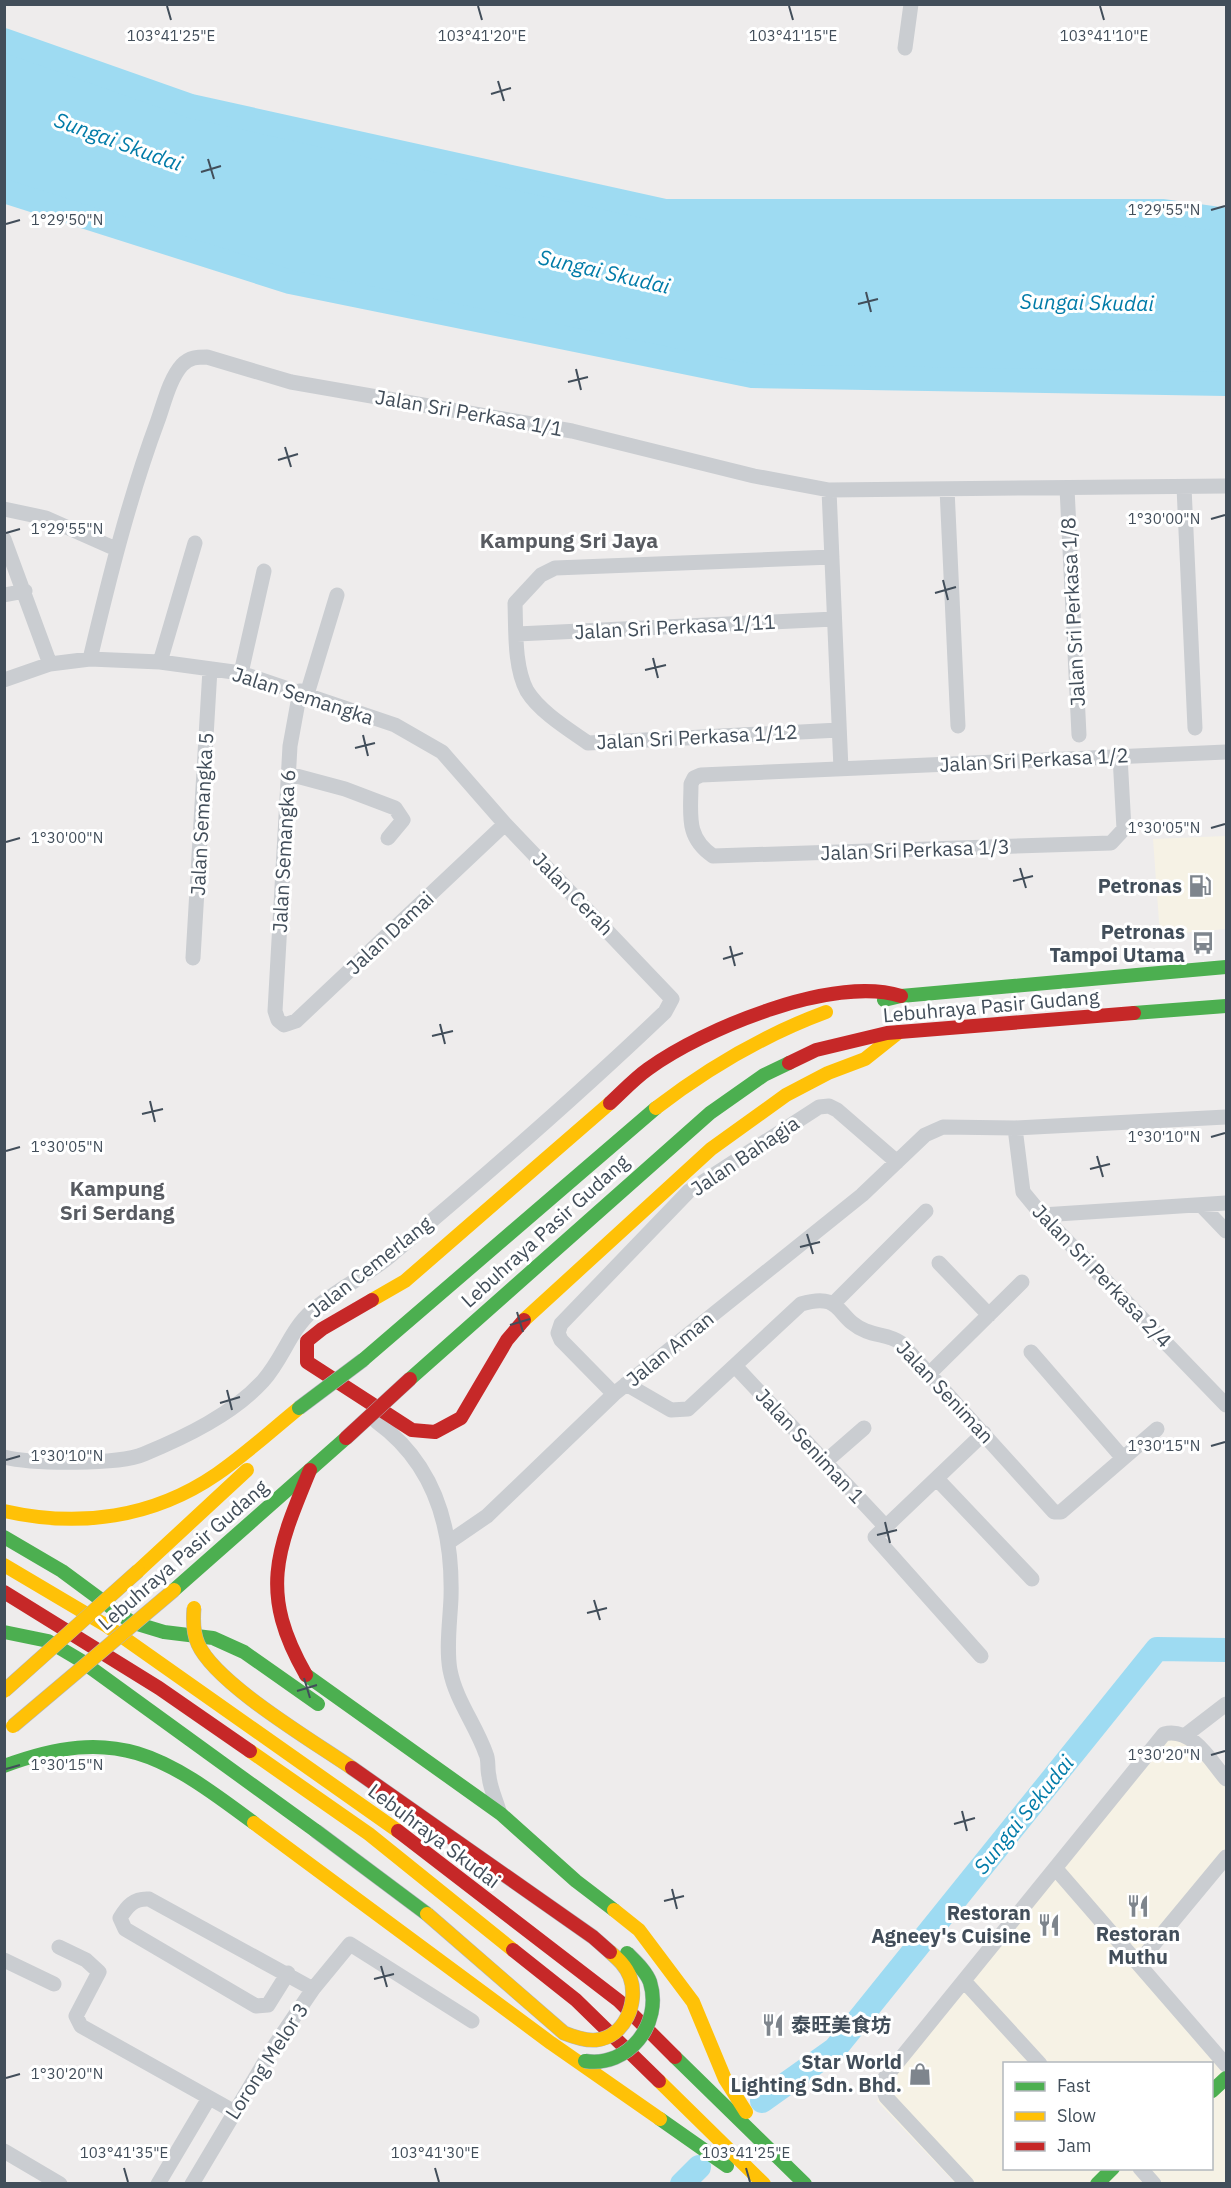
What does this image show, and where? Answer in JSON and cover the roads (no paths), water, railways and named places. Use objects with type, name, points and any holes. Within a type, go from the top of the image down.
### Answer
[{"type":"main road","name":"Lebuhraya Pasir Gudang","points":[[4,1691],[138,1571],[303,1411],[688,1082],[789,1025],[842,1008],[902,996],[1227,967]]},
{"type":"main road","points":[[899,1032],[865,1059],[828,1072],[786,1095],[711,1149],[527,1316],[507,1340],[461,1418],[435,1432],[412,1430],[307,1362],[307,1341],[322,1329],[405,1281],[648,1069],[715,1031],[756,1013],[826,996],[866,991],[888,992],[902,996]]},
{"type":"main road","name":"Lebuhraya Pasir Gudang","points":[[9,1730],[249,1524],[654,1160],[710,1113],[764,1075],[816,1050],[899,1032],[1223,1008]]},
{"type":"main road","points":[[33,1502],[93,1504],[150,1495],[192,1478],[303,1411]]},
{"type":"main road","points":[[4,1511],[27,1518],[60,1522],[94,1520],[154,1506],[190,1490],[219,1473],[260,1438]]},
{"type":"main road","points":[[310,1470],[279,1546],[276,1564],[276,1604],[281,1629],[307,1677],[501,1815],[576,1881],[639,1930],[693,2002],[725,2079],[773,2153]]},
{"type":"main road","points":[[207,1580],[249,1524]]},
{"type":"main road","points":[[4,1536],[62,1571],[83,1589],[131,1622],[164,1632],[213,1638],[244,1652],[327,1711]]},
{"type":"main road","name":"Lebuhraya Skudai","points":[[4,1565],[107,1626],[403,1835],[618,2001],[805,2184]]},
{"type":"main road","name":"Lebuhraya Skudai","points":[[4,1592],[159,1688],[369,1834],[576,2000],[764,2184]]},
{"type":"main road","points":[[4,1632],[48,1641],[80,1660],[418,1907],[564,2033],[585,2039],[602,2038],[621,2026],[629,2015],[632,1994],[627,1970],[593,1937],[222,1677],[195,1641],[191,1627],[196,1603]]},
{"type":"main road","points":[[15,1617],[79,1639]]},
{"type":"main road","points":[[107,1626],[164,1645],[206,1650],[232,1661],[241,1668]]},
{"type":"main road","points":[[4,1766],[60,1746],[104,1745],[155,1759],[200,1783],[314,1861],[553,2041],[585,2061],[604,2062],[621,2056],[638,2041],[648,2026],[652,1996],[649,1981],[628,1953],[369,1770],[305,1719]]},
{"type":"main road","points":[[200,1783],[551,2043],[753,2184]]},
{"type":"main road","points":[[514,1845],[569,1885],[620,1913]]},
{"type":"main road","points":[[1213,2090],[1227,2078]]},
{"type":"main road","points":[[1097,2184],[1112,2170]]},
{"type":"main road","points":[[1115,2184],[1128,2170]]},
{"type":"street","points":[[905,48],[911,4]]},
{"type":"street","name":"Jalan Sri Perkasa 1/1","points":[[90,659],[116,549],[154,431],[181,366],[194,357],[207,357],[291,382],[572,431],[753,476],[829,490],[1227,486]]},
{"type":"street","points":[[1184,487],[1195,728]]},
{"type":"street","name":"Jalan Sri Perkasa 1/8","points":[[1067,488],[1079,735]]},
{"type":"street","points":[[947,489],[958,726]]},
{"type":"street","points":[[829,490],[841,769]]},
{"type":"street","points":[[4,509],[46,518],[116,549]]},
{"type":"street","points":[[4,539],[50,664]]},
{"type":"street","points":[[160,662],[195,543]]},
{"type":"street","name":"Jalan Sri Perkasa 1/12","points":[[832,557],[555,568],[541,575],[515,603],[521,674],[528,692],[555,719],[588,743],[839,730]]},
{"type":"street","points":[[241,673],[264,571]]},
{"type":"street","points":[[4,595],[25,591]]},
{"type":"street","name":"Jalan Semangka 6","points":[[275,1011],[290,746],[303,693],[337,595]]},
{"type":"street","name":"Jalan Sri Perkasa 1/11","points":[[517,634],[834,619]]},
{"type":"street","name":"Jalan Semangka","points":[[4,680],[50,664],[90,659],[160,662],[241,673],[395,725],[442,752],[473,788]]},
{"type":"street","name":"Jalan Semangka 5","points":[[193,958],[210,669]]},
{"type":"street","name":"Jalan Sri Perkasa 1/2","points":[[694,778],[701,775],[1227,752]]},
{"type":"street","name":"Jalan Sri Perkasa 1/3","points":[[694,778],[691,784],[691,824],[701,848],[713,856],[1111,843],[1124,829],[1120,756]]},
{"type":"street","points":[[289,774],[345,789],[395,808],[403,820],[388,838]]},
{"type":"street","name":"Jalan Cerah","points":[[473,788],[505,824],[666,989],[672,999]]},
{"type":"street","name":"Jalan Damai","points":[[275,1011],[278,1020],[284,1024],[296,1021],[505,824]]},
{"type":"street","points":[[1210,969],[1227,954]]},
{"type":"street","name":"Jalan Cemerlang","points":[[4,1457],[23,1462],[92,1462],[141,1456],[206,1424],[235,1405],[263,1381],[279,1360],[296,1327],[313,1310],[388,1257],[592,1081],[665,1012],[672,999]]},
{"type":"street","name":"Jalan Bahagia","points":[[614,1394],[561,1340],[558,1333],[561,1324],[689,1191],[819,1107],[829,1106],[837,1110],[897,1162]]},
{"type":"street","points":[[1015,1128],[1227,1117]]},
{"type":"street","name":"Jalan Aman","points":[[449,1542],[487,1516],[614,1394],[862,1195],[925,1135],[943,1127],[1015,1128]]},
{"type":"street","name":"Jalan Sri Perkasa 2/4","points":[[1015,1128],[1023,1192],[1042,1215],[1227,1405]]},
{"type":"street","points":[[1042,1215],[1227,1203]]},
{"type":"street","points":[[1201,1205],[1227,1231]]},
{"type":"street","points":[[626,1384],[671,1410],[680,1412],[688,1409],[801,1304],[817,1299],[834,1303],[926,1212]]},
{"type":"street","points":[[939,1263],[989,1315]]},
{"type":"street","points":[[930,1373],[1022,1282]]},
{"type":"street","name":"Jalan Seniman","points":[[834,1303],[864,1330],[892,1337],[901,1343],[1058,1513],[1156,1429]]},
{"type":"street","points":[[1031,1352],[1122,1457]]},
{"type":"street","points":[[279,1360],[302,1368],[399,1438],[420,1465],[432,1488],[449,1542],[452,1588],[450,1669],[460,1702],[487,1755],[489,1777],[501,1815]]},
{"type":"street","name":"Jalan Seniman 1","points":[[735,1366],[885,1526]]},
{"type":"street","points":[[825,1462],[864,1428]]},
{"type":"street","points":[[981,1656],[876,1539],[876,1534],[984,1433]]},
{"type":"street","points":[[937,1479],[1032,1579]]},
{"type":"street","points":[[1187,1734],[1227,1704]]},
{"type":"street","points":[[967,2184],[886,2097],[883,2088],[884,2079],[1164,1734],[1176,1731],[1187,1734],[1227,1779]]},
{"type":"street","points":[[1139,1962],[1227,1857]]},
{"type":"street","points":[[1056,1869],[1227,2065]]},
{"type":"street","points":[[288,1973],[268,2005],[256,2006],[124,1929],[120,1918],[126,1907],[135,1901],[149,1899],[288,1973],[313,1989]]},
{"type":"street","name":"Lorong Melor 3","points":[[192,2184],[233,2111],[313,1989],[350,1944],[472,2021]]},
{"type":"street","points":[[59,1947],[94,1965],[99,1972],[76,2016],[81,2026],[233,2111]]},
{"type":"street","points":[[4,1960],[54,1984]]},
{"type":"street","points":[[964,1981],[1038,2062]]},
{"type":"street","points":[[158,2184],[209,2098]]},
{"type":"street","points":[[4,2151],[60,2184]]},
{"type":"street","points":[[1141,2170],[1154,2184]]},
{"type":"water","name":"Sungai Skudai","points":[[5,40],[191,106],[665,211],[1162,211],[1226,220],[1226,384],[752,376],[290,282],[5,191]]},
{"type":"waterway","points":[[4,40],[191,106],[665,211],[1162,211],[1226,220]]},
{"type":"waterway","points":[[4,191],[290,282],[752,376],[1226,384]]},
{"type":"waterway","name":"Sungai Sekudai","points":[[762,2101],[835,2049],[1157,1649],[1226,1650]]},
{"type":"waterway","name":"Sungai Sekudai","points":[[682,2184],[699,2167]]},
{"type":"place","name":"Petronas","points":[[1200,886]]},
{"type":"place","name":"Petronas Tampoi Utama","points":[[1203,943]]},
{"type":"place","name":"Restoran Muthu","points":[[1138,1906]]},
{"type":"place","name":"Restoran Agneey's Cuisine","points":[[1049,1925]]},
{"type":"place","name":"泰旺美食坊","points":[[773,2025]]},
{"type":"place","name":"Star World Lighting Sdn. Bhd.","points":[[920,2074]]},
{"type":"district","name":"Kampung Sri Jaya","points":[[569,541]]},
{"type":"district","name":"Kampung Sri Serdang","points":[[117,1201]]}]
